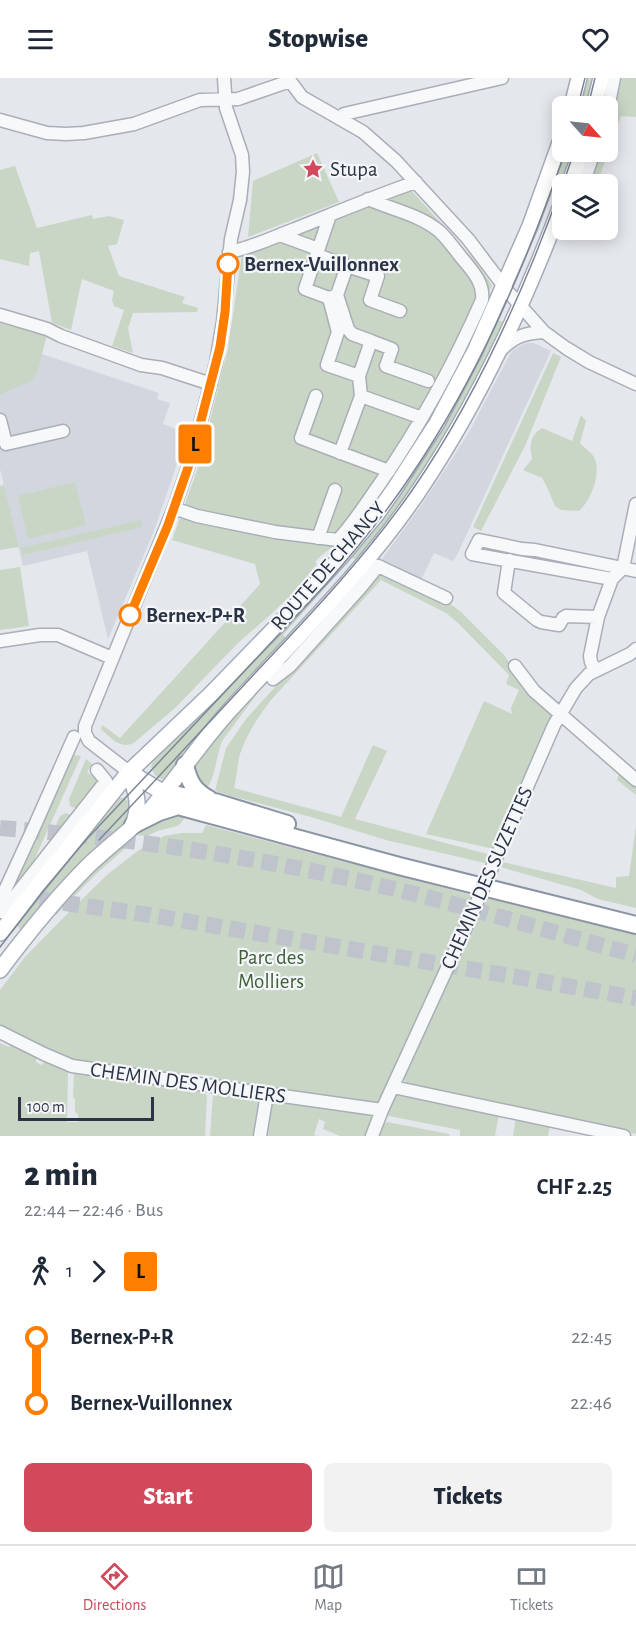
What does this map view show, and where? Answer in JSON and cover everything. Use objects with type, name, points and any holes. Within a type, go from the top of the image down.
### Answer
[{"type":"highway","points":[[185,765],[192,787],[215,802]]},
{"type":"highway","points":[[164,793],[215,802],[395,855],[636,916]]},
{"type":"highway","points":[[164,793],[178,806],[399,866],[636,926]]},
{"type":"highway","points":[[133,825],[159,812],[178,806]]},
{"type":"main road","points":[[574,96],[579,78]]},
{"type":"main road","points":[[596,96],[601,78]]},
{"type":"main road","name":"ROUTE DE CHANCY","points":[[0,933],[129,772],[212,694],[278,626],[335,565],[376,515],[422,448],[456,389],[505,287],[531,226],[553,162]]},
{"type":"main road","name":"ROUTE DE CHANCY","points":[[0,970],[61,895],[97,857],[148,812],[228,711],[351,579],[391,529],[430,475],[456,433],[499,352],[552,228]]},
{"type":"main road","points":[[129,772],[164,793]]},
{"type":"main road","points":[[129,772],[138,798],[138,811],[133,825]]},
{"type":"street","points":[[129,772],[93,746],[85,733],[88,717],[174,508],[191,459],[211,384],[222,331],[232,232],[242,189],[243,165],[224,100],[224,78]]},
{"type":"street","points":[[339,118],[344,114],[502,78]]},
{"type":"street","points":[[610,96],[614,78]]},
{"type":"street","points":[[0,120],[40,131],[75,134],[126,126],[200,100],[238,99],[291,79],[302,97],[354,127],[383,149],[480,253],[520,307],[544,332],[589,362],[636,384]]},
{"type":"street","points":[[354,127],[368,109]]},
{"type":"street","points":[[229,252],[239,251],[416,182]]},
{"type":"street","points":[[174,508],[197,516],[275,532],[338,540],[358,516],[389,471],[457,356],[482,300],[483,292],[471,269],[440,232],[412,216],[368,199]]},
{"type":"street","points":[[330,215],[305,289],[333,296]]},
{"type":"street","points":[[280,235],[347,266],[378,276],[370,300],[400,311]]},
{"type":"street","points":[[347,266],[333,296],[338,332],[327,365],[359,376]]},
{"type":"street","points":[[333,296],[352,334],[392,349],[386,366],[428,381]]},
{"type":"street","points":[[0,315],[47,329],[141,365],[162,368],[211,384]]},
{"type":"street","points":[[499,352],[510,340],[523,334],[544,332]]},
{"type":"street","points":[[340,453],[361,396],[359,376],[371,341]]},
{"type":"street","points":[[316,396],[301,438],[389,471]]},
{"type":"street","points":[[361,396],[422,418]]},
{"type":"street","points":[[0,420],[6,444],[63,431]]},
{"type":"street","points":[[318,538],[335,490]]},
{"type":"street","points":[[595,670],[590,656],[598,617],[612,579],[623,568],[636,504]]},
{"type":"street","points":[[612,579],[472,554],[479,540],[636,571]]},
{"type":"street","points":[[508,560],[504,593],[537,620],[559,625],[566,616],[598,617]]},
{"type":"street","points":[[273,679],[290,666],[378,566],[446,598]]},
{"type":"street","points":[[0,641],[40,634],[58,635],[112,658]]},
{"type":"street","name":"CHEMIN DES SUZETTES","points":[[372,1136],[560,713],[583,679],[595,670],[636,649]]},
{"type":"street","points":[[515,666],[534,691],[636,780]]},
{"type":"street","points":[[74,737],[0,902],[6,903],[12,900],[106,781],[97,770]]},
{"type":"street","points":[[0,912],[9,913],[21,907]]},
{"type":"street","name":"CHEMIN DES MOLLIERS","points":[[0,1032],[72,1066],[382,1110]]},
{"type":"street","points":[[393,1087],[624,1136]]},
{"type":"street","points":[[260,1136],[267,1094]]},
{"type":"shaded area","points":[[0,323],[42,354],[159,393],[157,399],[170,403],[163,424],[185,432],[154,531],[108,639],[87,551],[23,566],[0,469]]},
{"type":"shaded area","points":[[526,343],[534,343],[551,351],[453,561],[434,553],[420,582],[382,564],[382,559],[420,507],[469,432],[513,350]]},
{"type":"green space","points":[[583,78],[597,78],[592,96],[578,96]]},
{"type":"green space","points":[[618,78],[636,78],[636,117],[621,116],[618,124],[618,96],[614,96]]},
{"type":"green space","points":[[317,153],[339,202],[248,237],[253,181]]},
{"type":"green space","points":[[559,162],[572,162],[566,174],[555,174]]},
{"type":"green space","points":[[595,162],[605,162],[601,174],[590,174]]},
{"type":"green space","points":[[15,166],[37,228],[92,215],[93,219],[109,216],[124,220],[117,244],[108,246],[119,276],[185,297],[182,303],[198,308],[197,312],[133,313],[128,328],[133,353],[112,346],[124,310],[114,306],[112,300],[114,291],[82,279],[71,330],[52,323],[39,251],[30,253],[29,266],[0,259],[0,170]]},
{"type":"green space","points":[[411,190],[475,261],[492,285],[475,323],[477,325],[335,544],[315,562],[317,564],[295,591],[239,642],[175,708],[135,742],[126,745],[118,743],[101,729],[102,725],[120,738],[260,584],[255,564],[172,540],[199,465],[228,348],[242,254]]},
{"type":"green space","points":[[548,193],[552,194],[522,268],[519,266]]},
{"type":"green space","points":[[552,206],[552,216],[531,271],[527,270]]},
{"type":"green space","points":[[496,319],[508,324],[440,451],[361,560],[347,557]]},
{"type":"green space","points":[[0,323],[47,335],[37,373],[30,382],[0,394]]},
{"type":"green space","points":[[553,353],[561,357],[525,446],[481,531],[473,527]]},
{"type":"green space","points":[[581,415],[586,421],[580,443],[594,457],[596,478],[591,493],[579,511],[561,510],[555,506],[542,478],[523,470],[532,459],[531,441],[538,431],[542,428],[572,441]]},
{"type":"green space","points":[[75,482],[86,525],[28,539],[18,496]]},
{"type":"green space","points":[[4,485],[19,547],[0,550],[0,486]]},
{"type":"green space","points":[[141,520],[142,527],[23,555],[21,548]]},
{"type":"green space","points":[[20,567],[29,626],[0,630],[0,570]]},
{"type":"green space","points":[[382,569],[448,602],[461,612],[504,655],[525,684],[552,713],[553,722],[494,849],[426,834],[484,701],[512,714],[511,708],[519,690],[506,684],[509,675],[446,613],[381,580],[271,700],[249,733],[240,754],[234,788],[341,817],[373,745],[387,751],[355,819],[491,855],[489,864],[386,840],[215,791],[226,748],[246,719]]},
{"type":"green space","points":[[336,570],[339,572],[283,635],[286,638],[343,576],[346,578],[169,778],[161,779],[155,775],[151,767],[153,760],[205,711]]},
{"type":"green space","points":[[268,679],[222,741],[207,788],[195,775],[197,762],[214,738]]},
{"type":"green space","points":[[71,756],[81,756],[27,876],[8,897]]},
{"type":"green space","points":[[86,759],[92,764],[87,772],[99,782],[78,809],[70,806],[69,799]]},
{"type":"green space","points":[[620,770],[636,786],[636,795],[617,780]]},
{"type":"green space","points":[[116,798],[124,798],[131,803],[128,820],[93,851],[22,930],[14,924]]},
{"type":"green space","points":[[66,813],[73,816],[42,857],[60,816]]},
{"type":"green space","points":[[187,815],[177,826],[147,836],[134,835],[155,817]]},
{"type":"green space","name":"Parc des Molliers","points":[[206,825],[475,896],[483,896],[636,935],[636,1134],[408,1086],[403,1078],[379,1103],[374,1104],[216,1083],[214,1076],[190,1073],[185,1079],[78,1064],[0,1027],[0,990],[25,957],[70,911],[108,874],[139,850],[164,836],[202,833]]},
{"type":"green space","points":[[636,826],[636,908],[598,899],[581,890],[497,866],[498,861],[616,888],[616,877],[629,876]]},
{"type":"green space","points":[[129,840],[129,845],[95,875],[56,915],[96,869]]},
{"type":"green space","points":[[12,1041],[36,1053],[36,1062],[41,1065],[49,1059],[68,1069],[67,1122],[78,1122],[73,1097],[76,1070],[201,1088],[207,1096],[205,1136],[0,1136],[0,1043],[9,1047]]},
{"type":"green space","points":[[219,1090],[257,1095],[262,1103],[256,1136],[210,1136],[213,1096]]},
{"type":"green space","points":[[395,1091],[499,1114],[495,1135],[498,1136],[460,1136],[460,1130],[384,1115]]},
{"type":"green space","points":[[279,1099],[376,1113],[366,1136],[340,1136],[323,1129],[325,1122],[319,1119],[314,1135],[317,1136],[265,1136],[271,1105]]},
{"type":"green space","points":[[516,1118],[550,1125],[548,1136],[513,1136]]},
{"type":"green space","points":[[387,1122],[450,1136],[377,1136],[381,1126]]},
{"type":"tunnel","points":[[0,828],[144,843],[287,866],[414,894],[636,955]]},
{"type":"tunnel","points":[[16,896],[150,915],[636,998]]},
{"type":"tram line","points":[[580,96],[585,78]]},
{"type":"tram line","points":[[590,96],[595,78]]},
{"type":"tram line","points":[[0,947],[85,841],[325,585],[402,489],[459,398],[480,358],[517,277],[561,162]]},
{"type":"tram line","points":[[566,174],[571,162]]},
{"type":"tram line","points":[[99,840],[338,583],[413,489],[436,454],[478,380],[515,303],[552,212]]},
{"type":"bus line","name":"L","points":[[130,615],[168,525],[191,459],[220,347],[228,264]]},
{"type":"place","name":"Stupa","points":[[313,169]]},
{"type":"place","name":"Bernex-Vuillonnex","points":[[228,264]]},
{"type":"place","name":"Bernex-P+R","points":[[130,615]]}]
